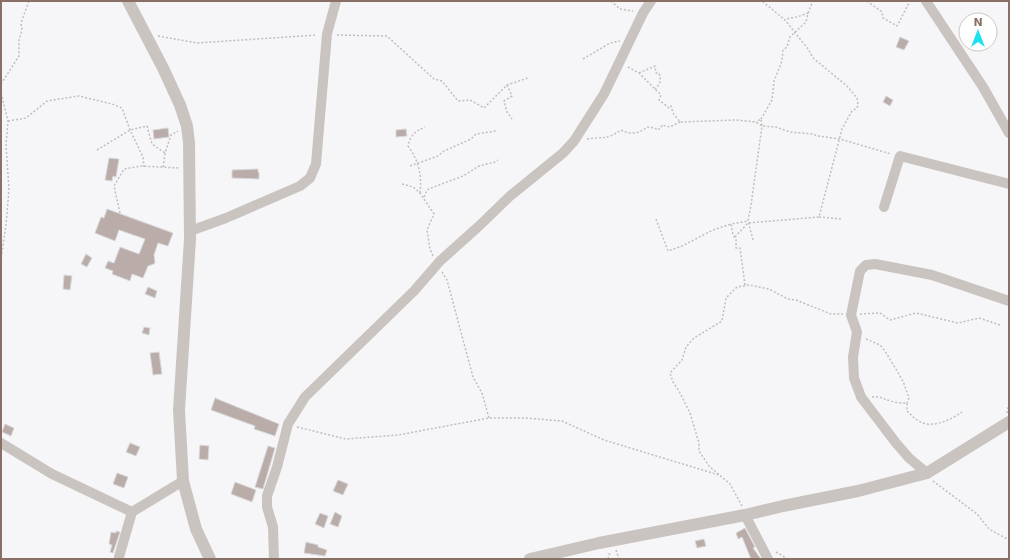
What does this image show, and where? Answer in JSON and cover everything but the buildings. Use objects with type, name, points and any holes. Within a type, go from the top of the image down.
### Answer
[{"type":"street","points":[[128,1],[163,68],[180,105],[187,126],[189,143],[190,230],[179,410],[183,481],[196,529],[210,559]]},
{"type":"street","points":[[190,230],[226,218],[300,186],[310,178],[316,164],[327,34],[336,1]]},
{"type":"street","points":[[274,559],[273,527],[266,507],[267,496],[277,467],[288,424],[305,397],[414,291],[440,261],[510,196],[563,153],[574,141],[604,94],[643,13],[651,1]]},
{"type":"street","points":[[926,1],[983,87],[1009,133]]},
{"type":"street","points":[[884,208],[900,156],[1009,184]]},
{"type":"street","points":[[926,473],[896,444],[861,398],[854,378],[853,357],[857,332],[851,315],[860,272],[866,265],[875,264],[932,275],[1009,301]]},
{"type":"street","points":[[530,559],[613,540],[858,492],[926,473],[1009,422]]},
{"type":"street","points":[[1,443],[52,474],[132,512]]},
{"type":"street","points":[[120,558],[132,512],[183,481]]},
{"type":"street","points":[[746,515],[768,559]]},
{"type":"path","points":[[1,84],[19,56],[19,40],[22,30],[21,23],[29,1]]},
{"type":"path","points":[[610,1],[620,9],[643,13]]},
{"type":"path","points":[[762,1],[785,20],[813,58],[847,86],[857,98],[857,108],[852,111],[842,129],[819,217]]},
{"type":"path","points":[[756,122],[761,119],[772,100],[774,81],[782,61],[783,50],[787,47],[790,37],[806,22],[813,1]]},
{"type":"path","points":[[848,1],[854,1]]},
{"type":"path","points":[[867,1],[882,12],[883,18],[896,26],[910,1]]},
{"type":"path","points":[[785,20],[808,13]]},
{"type":"path","points":[[146,34],[196,43],[327,34],[387,36],[434,79],[442,81],[458,101],[470,100],[484,108],[507,85],[528,78]]},
{"type":"path","points":[[583,59],[610,43],[630,40]]},
{"type":"path","points":[[623,55],[627,66],[639,73],[661,95],[659,100],[669,108],[670,106],[673,114],[680,122]]},
{"type":"path","points":[[639,73],[656,66],[656,73],[659,73],[661,80],[660,84],[655,89]]},
{"type":"path","points":[[507,85],[512,96],[504,101],[507,112],[512,119]]},
{"type":"path","points":[[1,93],[8,121],[6,145],[8,189],[6,225],[1,259]]},
{"type":"path","points":[[8,121],[26,118],[46,101],[78,96],[112,104],[122,108],[130,130],[143,157],[144,167]]},
{"type":"path","points":[[753,240],[748,222],[762,126],[761,119]]},
{"type":"path","points":[[574,141],[576,142],[589,138],[603,139],[612,136],[621,130],[626,133],[640,133],[647,127],[655,128],[657,130],[661,128],[662,125],[670,127],[680,122],[736,120],[756,122],[762,126],[776,127],[790,132],[813,134],[840,139],[900,156]]},
{"type":"path","points":[[97,150],[130,130],[147,126],[152,144],[165,153]]},
{"type":"path","points":[[163,167],[165,153],[171,135],[187,126]]},
{"type":"path","points":[[420,193],[421,175],[418,167],[419,164],[408,146],[409,140],[416,131],[425,127]]},
{"type":"path","points":[[410,166],[438,156],[444,151],[471,139],[476,134],[496,131]]},
{"type":"path","points":[[1,146],[6,145]]},
{"type":"path","points":[[424,197],[427,190],[463,176],[479,166],[498,160]]},
{"type":"path","points":[[120,213],[114,186],[124,169],[144,167],[178,168],[189,164]]},
{"type":"path","points":[[402,184],[413,187],[420,193],[434,214],[427,230],[430,249],[433,256],[440,261]]},
{"type":"path","points":[[656,219],[668,251],[682,246],[713,230],[731,224],[819,217],[842,219]]},
{"type":"path","points":[[735,237],[748,222]]},
{"type":"path","points":[[731,224],[732,235],[736,240],[736,248],[740,248],[745,286]]},
{"type":"path","points":[[432,271],[442,272],[447,280],[473,377],[482,393],[489,418]]},
{"type":"path","points":[[746,515],[744,508],[730,484],[708,466],[699,451],[699,443],[690,413],[680,391],[673,382],[670,373],[682,360],[686,347],[694,338],[722,321],[726,298],[736,287],[749,285],[769,289],[788,299],[796,300],[830,314],[851,315],[880,313],[890,320],[916,313],[958,323],[979,318],[1000,325]]},
{"type":"path","points":[[857,332],[865,339],[880,345],[885,351],[903,382],[909,398],[907,403],[908,411],[918,421],[926,424],[939,423],[953,418],[962,412]]},
{"type":"path","points":[[861,398],[878,396],[890,401],[907,403]]},
{"type":"path","points":[[288,424],[346,439],[398,434],[489,418],[526,418],[562,421],[604,440],[721,476]]},
{"type":"path","points":[[926,473],[936,484],[977,514],[989,528],[1009,540]]}]
